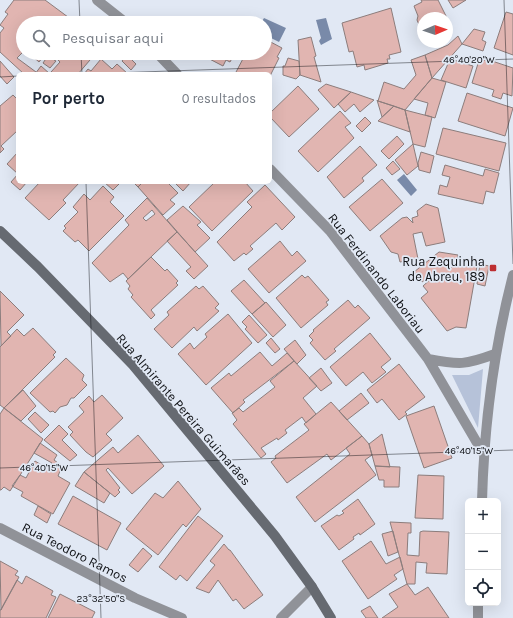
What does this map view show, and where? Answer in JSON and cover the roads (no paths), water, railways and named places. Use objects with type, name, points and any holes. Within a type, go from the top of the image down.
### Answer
[{"type":"main road","name":"Rua Almirante Pereira Guimarães","points":[[0,231],[133,365],[274,536],[312,587],[331,618]]},
{"type":"street","points":[[97,0],[117,16]]},
{"type":"street","points":[[163,60],[175,72]]},
{"type":"street","name":"Rua Ferdinando Laboriau","points":[[272,171],[330,231],[428,359],[483,453]]},
{"type":"street","points":[[482,498],[483,453],[496,354],[513,275]]},
{"type":"street","points":[[428,359],[457,365],[468,364],[496,354]]},
{"type":"street","name":"Rua Teodoro Ramos","points":[[0,528],[128,594],[182,618]]},
{"type":"street","points":[[281,618],[312,587]]},
{"type":"street","points":[[478,606],[478,618]]},
{"type":"place","name":"Rua Zequinha de Abreu, 189","points":[[493,268]]}]
